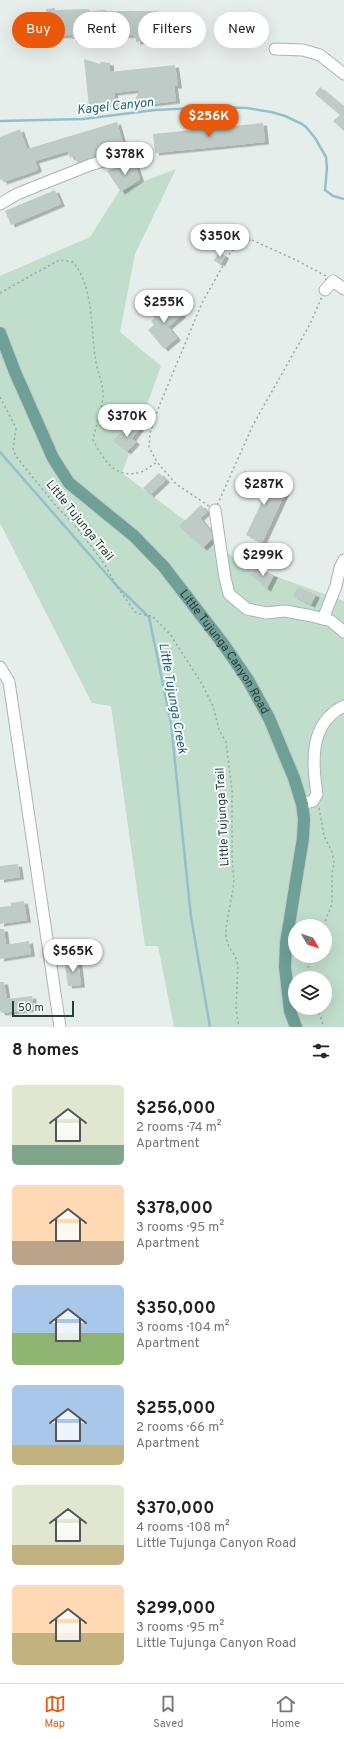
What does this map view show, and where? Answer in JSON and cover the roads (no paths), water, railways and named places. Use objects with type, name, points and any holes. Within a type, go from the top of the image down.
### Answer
[{"type":"main road","name":"Little Tujunga Canyon Road","points":[[0,334],[53,458],[69,483],[125,527],[159,562],[224,645],[248,680],[269,718],[294,778],[302,804],[303,838],[287,936],[285,967],[290,1011],[296,1027]]},
{"type":"street","points":[[275,49],[303,50],[320,55],[344,74]]},
{"type":"street","points":[[0,204],[17,194],[90,165],[128,153]]},
{"type":"street","points":[[325,290],[333,282],[344,289]]},
{"type":"street","points":[[215,510],[225,578],[229,594],[247,608],[266,613],[285,611],[323,619],[331,621],[344,632]]},
{"type":"street","points":[[323,619],[344,560]]},
{"type":"street","points":[[0,667],[9,682],[60,1027]]},
{"type":"street","points":[[302,804],[313,801],[317,794],[313,764],[315,744],[319,731],[327,719],[344,706]]},
{"type":"waterway","name":"Kagel Canyon","points":[[0,121],[83,119],[155,110],[216,107],[247,108],[271,112],[285,116],[306,127],[315,138],[326,157],[327,168],[325,190],[333,196],[344,199]]},
{"type":"waterway","name":"Little Tujunga Creek","points":[[0,452],[116,585],[149,617],[171,723],[191,917],[210,1027]]}]
